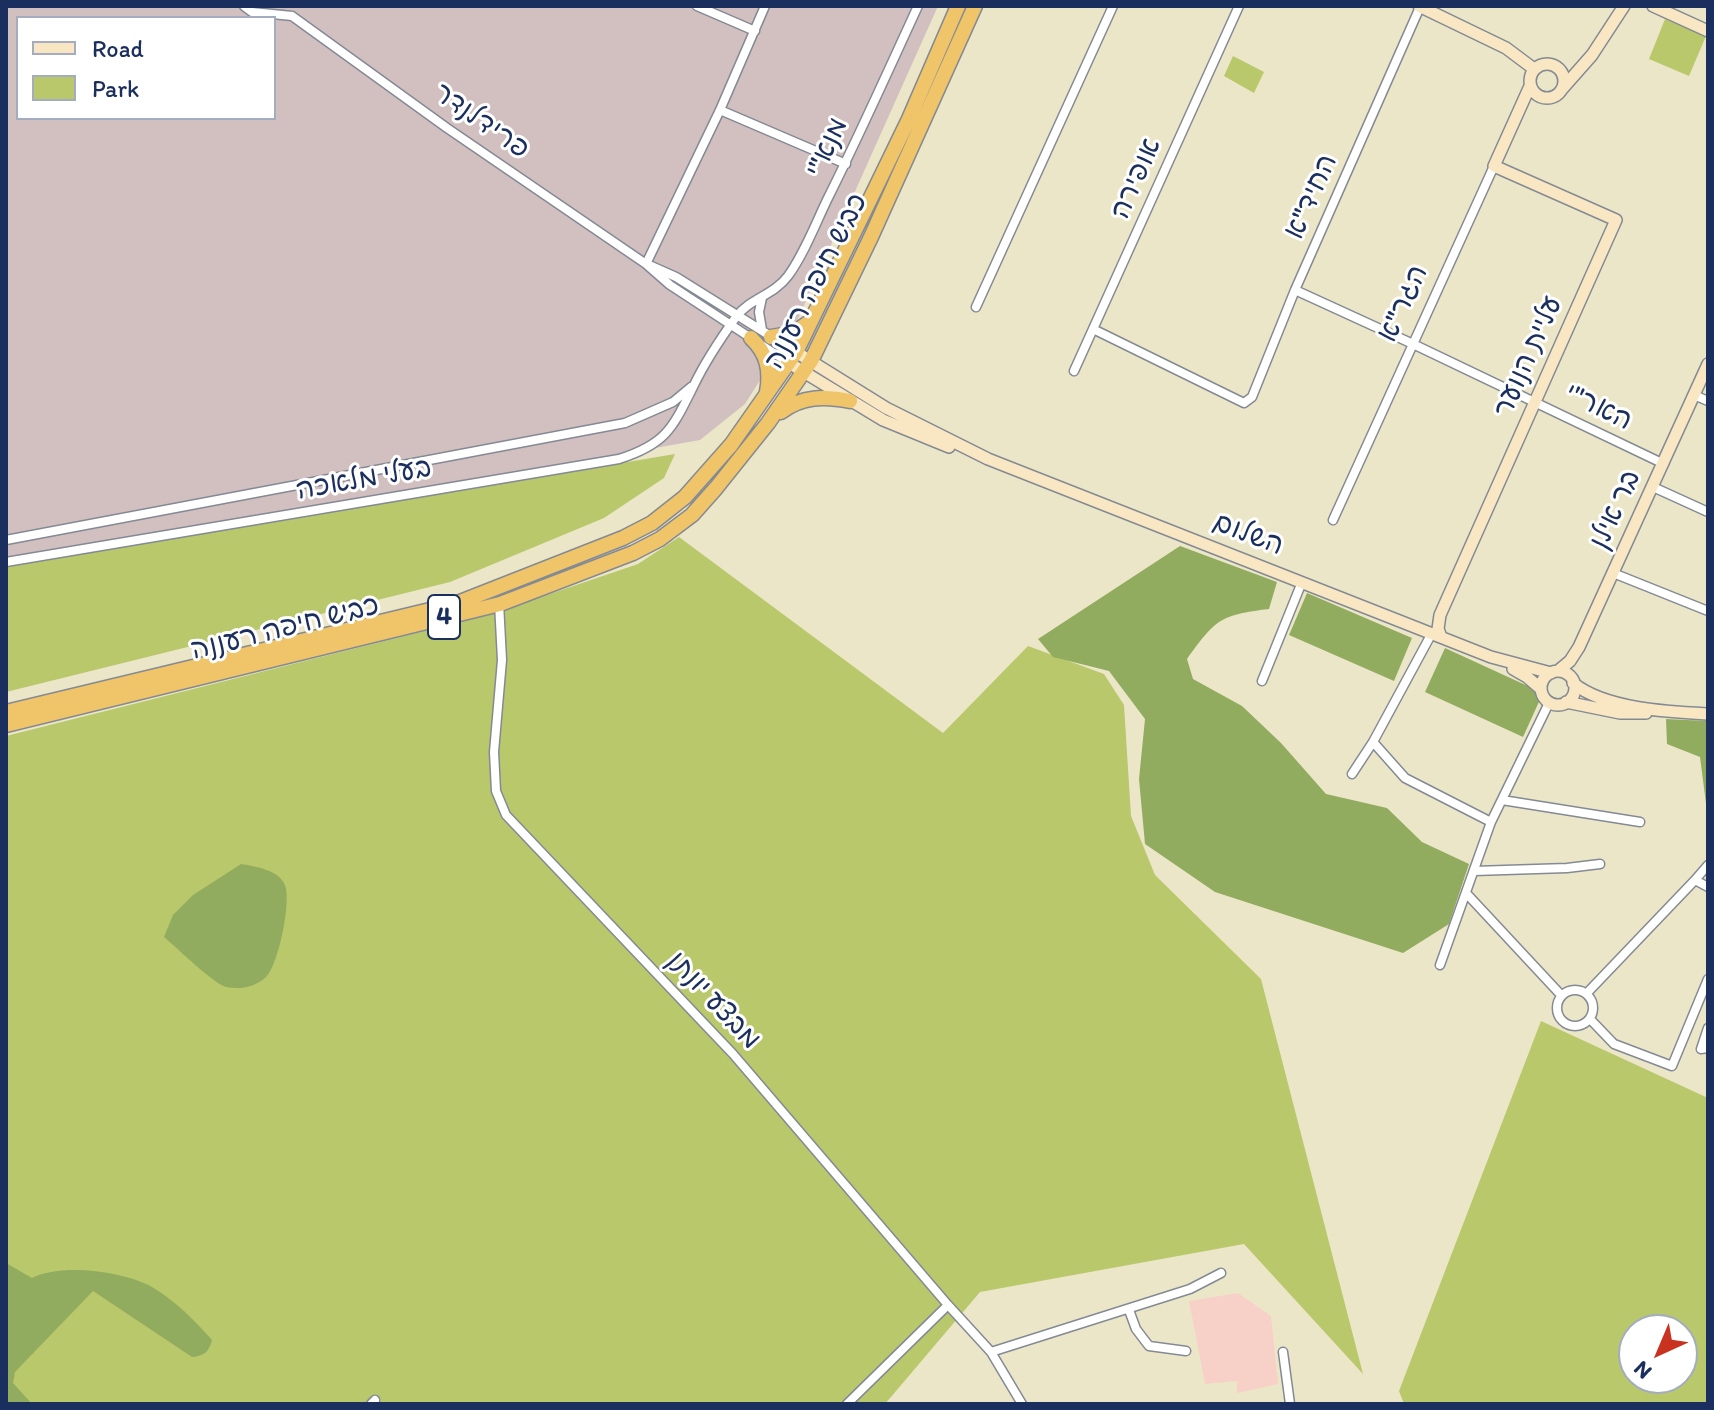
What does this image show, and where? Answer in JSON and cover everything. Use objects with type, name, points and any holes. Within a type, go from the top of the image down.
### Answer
[{"type":"highway","name":"כביש חיפה רעננה","points":[[6,712],[455,604],[623,538],[652,523],[685,497],[731,445],[792,358],[909,119],[958,6]]},
{"type":"highway","name":"כביש חיפה רעננה","points":[[6,725],[500,604],[633,553],[660,539],[692,515],[768,423],[807,367],[871,237],[975,6]]},
{"type":"highway","points":[[764,401],[769,371],[761,348],[762,335],[794,333],[814,317]]},
{"type":"highway","points":[[768,423],[801,400],[832,398],[850,401]]},
{"type":"street","points":[[244,6],[252,12],[292,16],[297,6]]},
{"type":"street","points":[[697,6],[755,31]]},
{"type":"street","points":[[646,264],[720,110],[765,6]]},
{"type":"street","name":"מנא\"י","points":[[734,320],[748,305],[778,288],[795,265],[846,164],[918,6]]},
{"type":"street","points":[[976,307],[1113,6]]},
{"type":"street","name":"אופירה","points":[[1074,371],[1239,6]]},
{"type":"street","points":[[1420,6],[1506,48],[1534,69]]},
{"type":"street","name":"החיד\"א","points":[[1093,329],[1244,403],[1252,397],[1295,290],[1420,6]]},
{"type":"street","points":[[1521,108],[1555,97],[1592,55],[1624,6]]},
{"type":"street","points":[[1653,6],[1708,31]]},
{"type":"street","name":"פרידלנדר","points":[[292,16],[458,136],[646,264],[676,277],[734,320],[762,335],[807,367]]},
{"type":"street","points":[[1559,69],[1592,55]]},
{"type":"street","points":[[1545,98],[1536,95],[1530,86],[1530,77],[1538,66],[1549,64],[1559,69],[1564,79],[1562,90]]},
{"type":"street","name":"הגר\"א","points":[[1333,520],[1530,86]]},
{"type":"street","points":[[720,110],[846,164]]},
{"type":"street","name":"עליית הנוער","points":[[1437,635],[1440,615],[1616,220],[1494,166]]},
{"type":"street","name":"האר\"י","points":[[1295,290],[1664,464]]},
{"type":"street","points":[[762,298],[759,312],[762,335]]},
{"type":"street","name":"בעלי מלאכה","points":[[6,562],[636,454],[666,434],[681,414],[694,384],[734,320]]},
{"type":"street","name":"פרידלנדר","points":[[762,335],[792,358]]},
{"type":"street","name":"בר אילן","points":[[1554,672],[1570,661],[1579,647],[1708,364]]},
{"type":"street","name":"השלום","points":[[807,367],[850,401],[883,420],[1491,657],[1527,677],[1541,689]]},
{"type":"street","name":"השלום","points":[[807,367],[988,459]]},
{"type":"street","name":"בעלי מלאכה","points":[[6,540],[625,423],[673,402],[694,384]]},
{"type":"street","points":[[1694,395],[1708,401]]},
{"type":"street","points":[[1653,487],[1708,512]]},
{"type":"street","points":[[1613,573],[1708,611]]},
{"type":"street","points":[[1262,681],[1302,582]]},
{"type":"street","name":"מבצע יונתן","points":[[497,588],[502,660],[494,752],[496,791],[506,815],[733,1054],[991,1352],[1022,1404]]},
{"type":"street","points":[[1352,774],[1437,635]]},
{"type":"street","name":"השלום","points":[[1491,657],[1554,672]]},
{"type":"street","points":[[1573,683],[1572,696],[1559,705],[1549,703],[1541,689],[1544,679],[1554,672],[1569,676],[1587,693],[1674,712]]},
{"type":"street","points":[[1566,702],[1620,713],[1708,714]]},
{"type":"street","points":[[1440,965],[1491,822],[1549,703]]},
{"type":"street","points":[[1373,742],[1405,778],[1491,822]]},
{"type":"street","points":[[1502,800],[1640,822]]},
{"type":"street","points":[[1474,871],[1600,864]]},
{"type":"street","points":[[1587,993],[1708,865]]},
{"type":"street","points":[[1695,880],[1708,887]]},
{"type":"street","points":[[1466,893],[1561,995]]},
{"type":"street","points":[[1590,1019],[1614,1044],[1672,1066],[1708,979]]},
{"type":"street","points":[[1570,990],[1587,993],[1593,1003],[1590,1019],[1574,1026],[1563,1022],[1556,1006],[1561,995],[1570,990]]},
{"type":"street","points":[[1708,1028],[1701,1049],[1708,1048]]},
{"type":"street","points":[[991,1352],[1129,1310],[1190,1289],[1221,1273]]},
{"type":"street","points":[[847,1404],[948,1305]]},
{"type":"street","points":[[1129,1310],[1136,1329],[1149,1346],[1186,1351]]},
{"type":"street","points":[[1283,1352],[1290,1404]]},
{"type":"shaded area","points":[[6,6],[938,6],[797,321],[745,404],[700,440],[6,563]]},
{"type":"shaded area","points":[[1238,1293],[1271,1316],[1278,1384],[1237,1393],[1237,1381],[1205,1384],[1189,1301]]},
{"type":"green space","points":[[1665,19],[1706,36],[1689,76],[1649,59]]},
{"type":"green space","points":[[1233,56],[1264,72],[1254,93],[1224,76]]},
{"type":"green space","points":[[675,454],[664,478],[604,518],[450,582],[6,692],[6,567]]},
{"type":"green space","points":[[679,537],[943,733],[1028,646],[1104,674],[1124,705],[1131,816],[1155,875],[1261,979],[1363,1374],[1244,1244],[980,1292],[885,1404],[6,1404],[6,736],[488,615],[638,564]]},
{"type":"green space","points":[[1180,546],[1277,582],[1269,609],[1229,617],[1205,635],[1187,659],[1193,679],[1242,706],[1281,743],[1326,794],[1387,808],[1422,842],[1469,864],[1449,924],[1403,953],[1215,892],[1145,844],[1139,779],[1145,719],[1109,671],[1053,657],[1038,639]]},
{"type":"green space","points":[[1307,593],[1412,638],[1394,681],[1289,635]]},
{"type":"green space","points":[[1445,648],[1543,693],[1523,737],[1425,692]]},
{"type":"green space","points":[[1666,719],[1708,721],[1708,819],[1700,757],[1667,744]]},
{"type":"green space","points":[[241,864],[259,867],[281,879],[287,902],[271,971],[252,985],[232,988],[213,979],[164,937],[173,915],[193,895]]},
{"type":"green space","points":[[1541,1021],[1708,1098],[1708,1404],[1404,1404],[1399,1391]]},
{"type":"green space","points":[[6,1263],[32,1278],[45,1273],[76,1270],[109,1273],[140,1281],[177,1305],[212,1340],[211,1344],[205,1353],[192,1357],[93,1291],[15,1372],[13,1383],[32,1404],[6,1404]]}]
